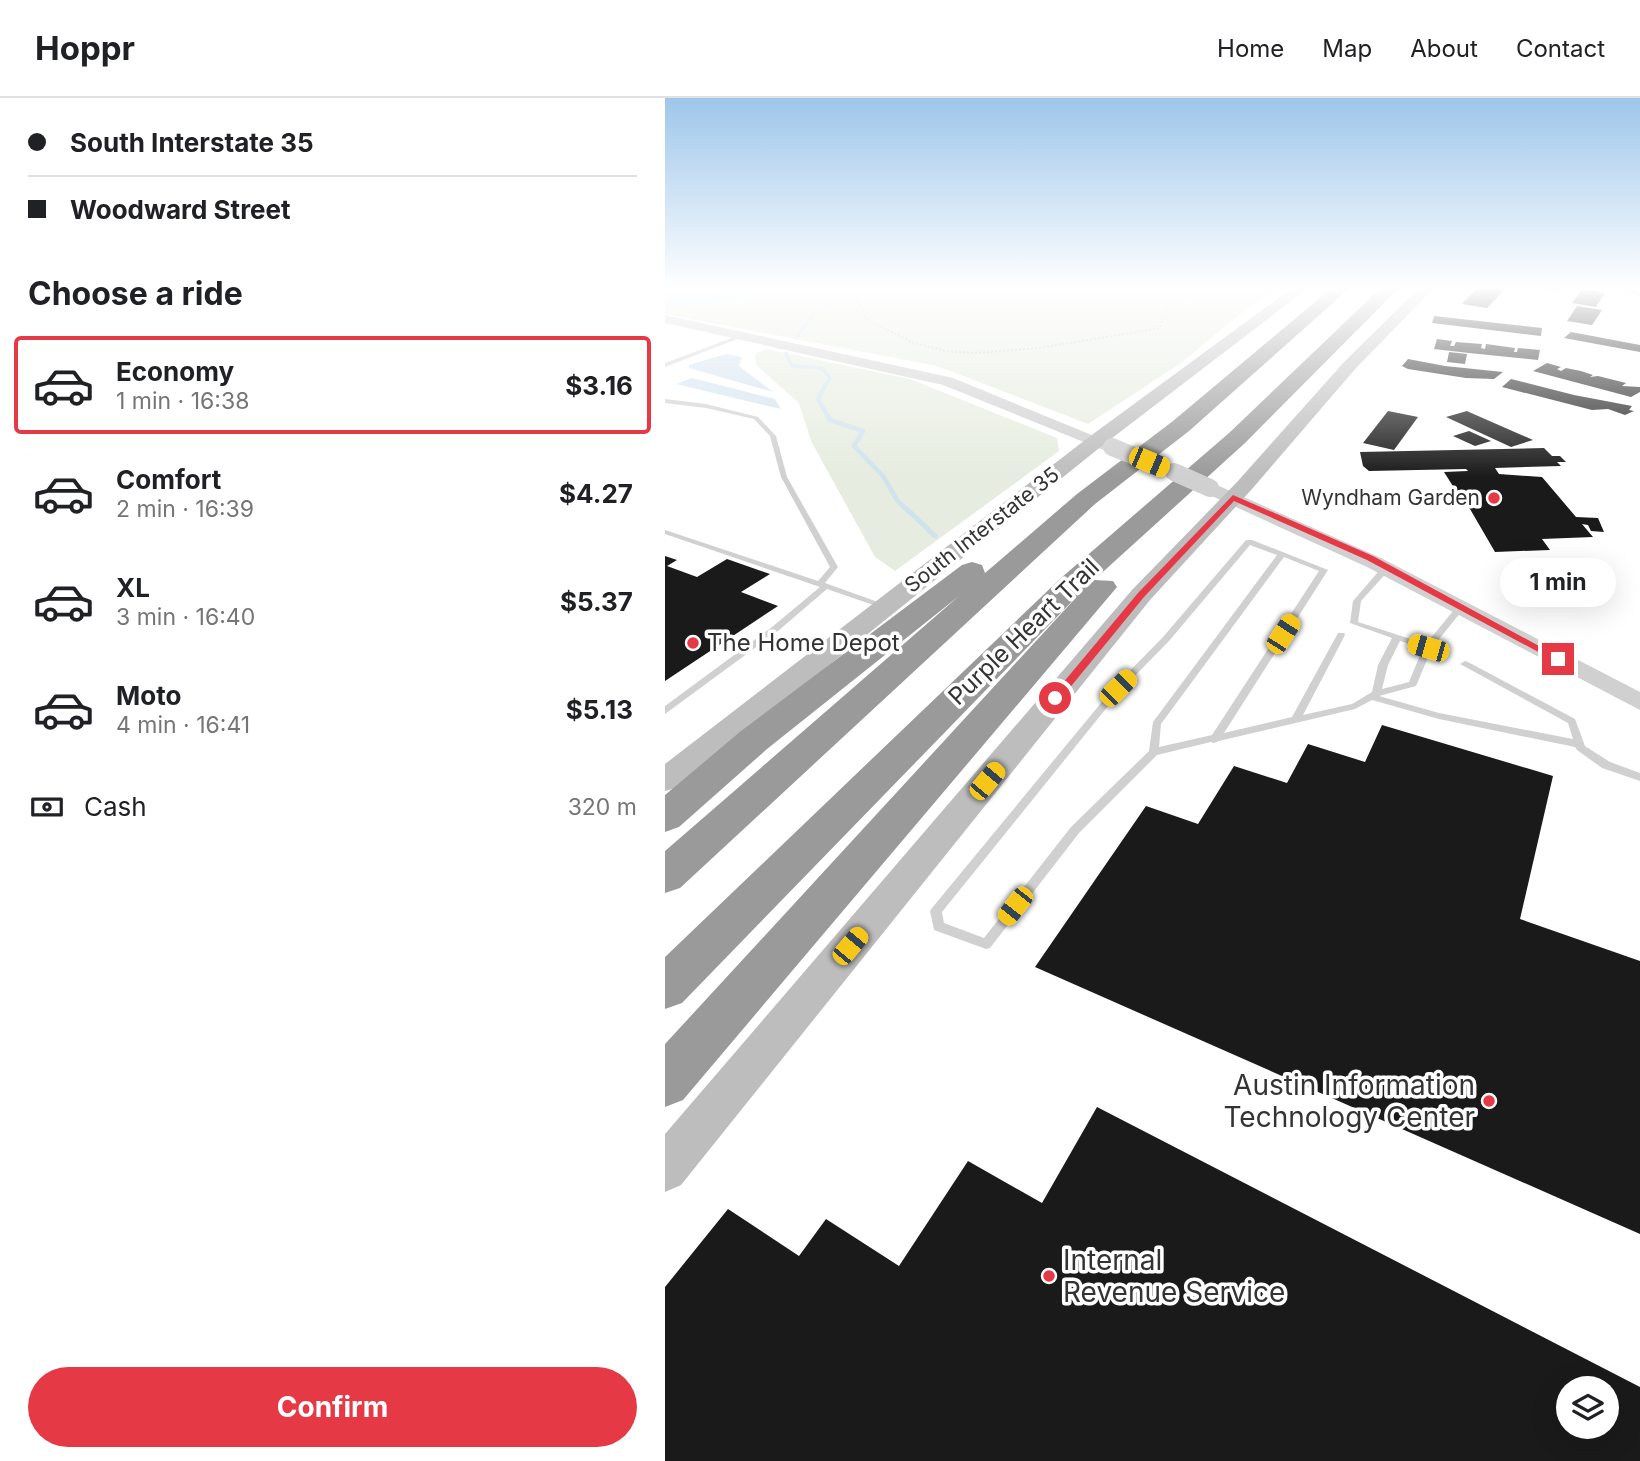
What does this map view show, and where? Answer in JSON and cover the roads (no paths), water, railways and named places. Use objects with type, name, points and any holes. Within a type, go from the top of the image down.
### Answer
[{"type":"highway","points":[[665,876],[1086,499],[1181,426],[1267,350]]},
{"type":"highway","name":"Purple Heart Trail","points":[[665,988],[963,691],[1167,497],[1237,438],[1328,350]]},
{"type":"highway","points":[[665,1082],[1100,591],[1167,497]]},
{"type":"highway","points":[[665,817],[754,740],[1005,546],[1086,499]]},
{"type":"main road","name":"South Interstate 35","points":[[665,780],[885,606],[1104,444],[1223,350]]},
{"type":"main road","points":[[665,1169],[1141,595],[1222,493],[1364,350]]},
{"type":"street","points":[[810,350],[948,380],[1319,533],[1640,702]]},
{"type":"lane","points":[[665,365],[706,350]]},
{"type":"lane","points":[[665,401],[706,406],[756,418],[773,436],[784,477],[834,567],[823,585],[775,629],[665,711]]},
{"type":"lane","points":[[665,532],[885,606]]},
{"type":"lane","points":[[1214,740],[1324,570],[1249,542],[1166,639],[1118,688],[936,911],[938,926],[986,944],[1075,830],[1154,752],[1214,740],[1355,706],[1374,695],[1413,684],[1428,648],[1461,607]]},
{"type":"lane","points":[[1154,752],[1156,724],[1282,554]]},
{"type":"lane","points":[[1387,567],[1357,601],[1353,623],[1428,648]]},
{"type":"lane","points":[[1295,721],[1341,635]]},
{"type":"lane","points":[[1374,695],[1383,664],[1397,638]]},
{"type":"lane","points":[[1465,664],[1572,722],[1580,744]]},
{"type":"lane","points":[[1374,695],[1439,716],[1580,744],[1606,765],[1640,777]]},
{"type":"water","points":[[726,354],[742,357],[739,366],[773,392],[689,368],[689,365]]},
{"type":"water","points":[[692,378],[775,399],[781,409],[676,384]]},
{"type":"waterway","points":[[786,353],[792,366],[822,368],[830,378],[825,386]]},
{"type":"waterway","points":[[826,384],[818,399],[830,420],[863,431],[854,446],[883,476],[897,500],[909,512]]},
{"type":"waterway","points":[[908,510],[935,536]]},
{"type":"place","name":"Wyndham Garden","points":[[1494,498]]},
{"type":"place","name":"The Home Depot","points":[[693,643]]},
{"type":"place","name":"Austin Information Technology Center","points":[[1489,1101]]},
{"type":"place","name":"Internal Revenue Service","points":[[1049,1276]]}]
